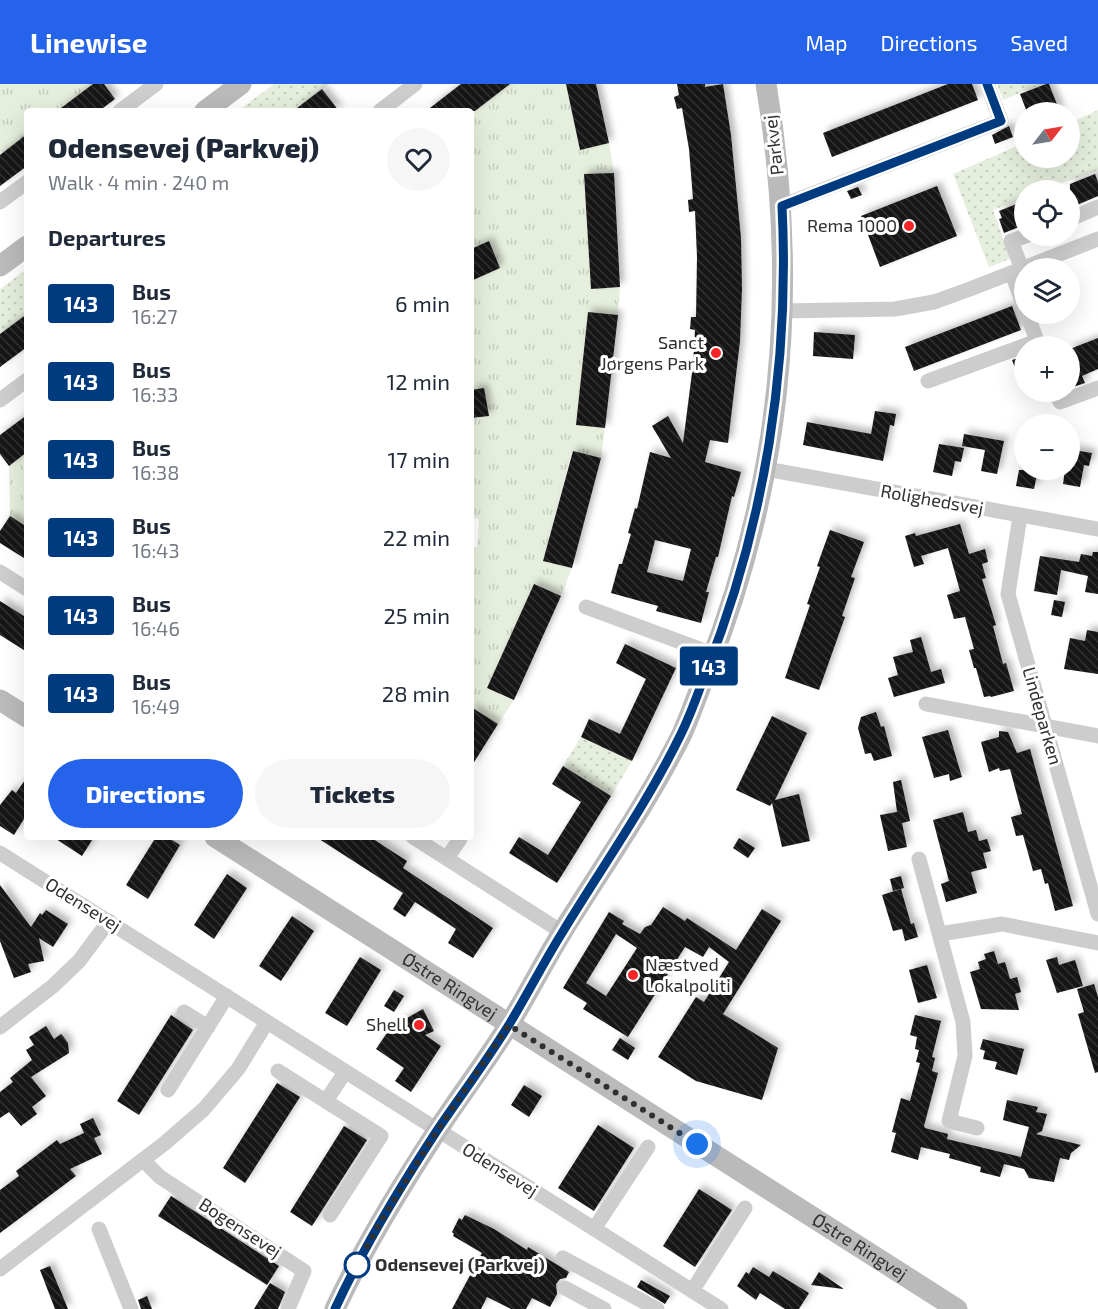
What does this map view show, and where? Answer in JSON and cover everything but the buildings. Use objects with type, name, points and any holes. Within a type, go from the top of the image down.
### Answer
[{"type":"street","points":[[124,108],[156,84]]},
{"type":"street","points":[[209,108],[240,84]]},
{"type":"street","points":[[384,108],[415,84]]},
{"type":"street","name":"Parkvej","points":[[335,1309],[380,1223],[437,1131],[509,1025],[562,932],[633,822],[682,733],[725,626],[746,555],[766,469],[776,394],[784,253],[782,206],[766,84]]},
{"type":"street","points":[[782,206],[1001,121],[987,84]]},
{"type":"street","points":[[0,202],[24,184]]},
{"type":"street","points":[[1080,215],[1098,207]]},
{"type":"street","points":[[1050,258],[1098,239]]},
{"type":"street","points":[[1014,240],[1011,241],[1014,258]]},
{"type":"street","points":[[0,266],[24,248]]},
{"type":"street","points":[[782,311],[895,309],[934,302],[1014,272]]},
{"type":"street","points":[[928,381],[1014,352]]},
{"type":"street","points":[[0,400],[24,382]]},
{"type":"street","points":[[1080,395],[1098,388]]},
{"type":"street","name":"Rolighedsvej","points":[[766,469],[1098,529]]},
{"type":"street","name":"Lindeparken","points":[[1020,516],[1008,594],[1098,914]]},
{"type":"street","points":[[0,572],[24,587]]},
{"type":"street","points":[[586,607],[713,654]]},
{"type":"street","points":[[0,700],[24,715]]},
{"type":"street","points":[[926,704],[1098,736]]},
{"type":"street","name":"Østre Ringvej","points":[[220,840],[957,1309]]},
{"type":"street","points":[[418,840],[562,932]]},
{"type":"street","points":[[447,858],[459,840]]},
{"type":"street","name":"Odensevej","points":[[0,853],[721,1309]]},
{"type":"street","points":[[919,859],[963,1022],[965,1056],[949,1121],[977,1128]]},
{"type":"street","points":[[0,1027],[53,986],[79,961],[109,921]]},
{"type":"street","points":[[940,934],[1002,924],[1098,943]]},
{"type":"street","points":[[168,1090],[227,996]]},
{"type":"street","points":[[184,1012],[208,1027]]},
{"type":"street","points":[[0,1269],[165,1143],[204,1108],[238,1069],[267,1022]]},
{"type":"street","points":[[278,1071],[381,1136],[330,1215]]},
{"type":"street","points":[[326,1101],[345,1072]]},
{"type":"street","points":[[594,1229],[648,1147]]},
{"type":"street","name":"Bogensevej","points":[[143,1160],[160,1177],[304,1271],[288,1309]]},
{"type":"street","points":[[692,1291],[745,1208]]},
{"type":"street","points":[[99,1229],[131,1309]]},
{"type":"street","points":[[563,1258],[657,1309]]},
{"type":"street","points":[[566,1288],[605,1309],[618,1288]]},
{"type":"green space","points":[[0,84],[93,84],[61,108],[24,108],[24,136],[0,155]]},
{"type":"green space","points":[[274,84],[329,84],[297,108],[242,108]]},
{"type":"green space","points":[[503,84],[566,84],[580,149],[609,143],[614,173],[584,175],[591,288],[620,287],[618,315],[588,312],[576,425],[605,428],[601,458],[572,451],[543,560],[572,568],[561,596],[534,585],[488,688],[514,700],[498,724],[474,710],[474,547],[477,547],[479,519],[474,518],[474,418],[488,416],[484,388],[474,390],[474,280],[500,268],[489,241],[474,248],[474,112],[505,88]]},
{"type":"green space","points":[[997,84],[1043,84],[1003,100]]},
{"type":"green space","points":[[1098,110],[1098,170],[1071,180],[1014,180],[1014,202],[993,210],[1010,259],[989,267],[953,174],[1014,147],[1014,168],[1080,168],[1080,118]]},
{"type":"green space","points":[[476,166],[490,189],[474,198],[474,168]]},
{"type":"green space","points":[[24,271],[24,316],[0,334],[0,289]]},
{"type":"green space","points":[[24,454],[24,525],[10,516],[9,466]]},
{"type":"green space","points":[[581,737],[632,761],[611,796],[563,766]]},
{"type":"bus line","name":"143","points":[[335,1309],[380,1223],[437,1131],[509,1025],[562,932],[633,822],[682,733],[725,626],[746,555],[766,469],[776,394],[782,311],[784,253],[782,206],[1001,121],[987,84]]},
{"type":"place","name":"Rema 1000","points":[[909,226]]},
{"type":"place","name":"Sanct Jørgens Park","points":[[716,353]]},
{"type":"place","name":"Næstved Lokalpoliti","points":[[633,975]]},
{"type":"place","name":"Shell","points":[[419,1025]]},
{"type":"place","name":"Odensevej (Parkvej)","points":[[357,1265]]},
{"type":"route","points":[[357,1265],[437,1131],[509,1025],[697,1144]]}]
